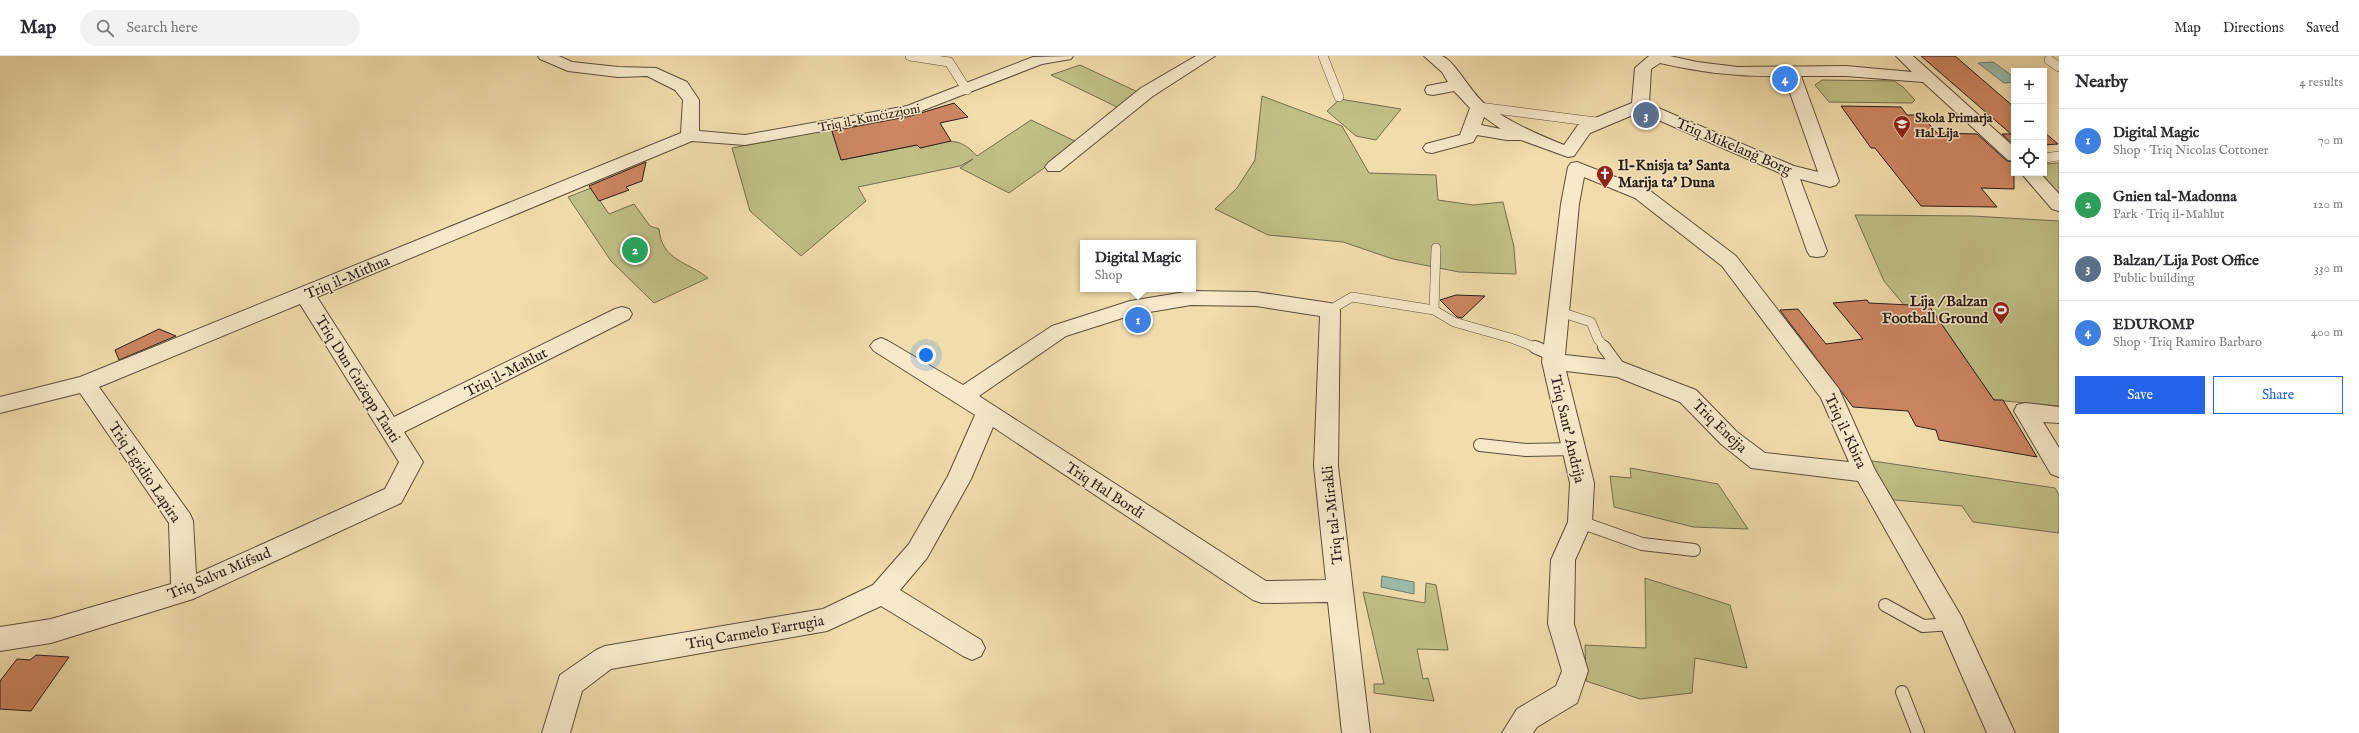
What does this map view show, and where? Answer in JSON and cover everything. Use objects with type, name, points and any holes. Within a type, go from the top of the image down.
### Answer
[{"type":"street","points":[[546,56],[568,66],[618,72],[650,72],[680,86],[691,100],[690,136]]},
{"type":"street","name":"Triq il-Kunċizzjoni","points":[[690,136],[745,140],[911,110],[967,90],[1039,60],[1065,56]]},
{"type":"street","points":[[1054,167],[1147,92],[1208,56]]},
{"type":"street","points":[[1432,56],[1449,69],[1458,85],[1479,107],[1523,135]]},
{"type":"street","points":[[1904,56],[2011,153]]},
{"type":"street","points":[[1572,159],[1584,129],[1596,122],[1640,106],[1643,68],[1659,57],[1697,67],[1738,72],[1846,71],[1929,78]]},
{"type":"street","name":"Triq Mikelanġ Borg","points":[[1640,106],[1788,170],[1830,181],[1791,72]]},
{"type":"street","points":[[1433,90],[1458,85]]},
{"type":"street","points":[[1432,148],[1467,138],[1479,107]]},
{"type":"street","points":[[1470,128],[1507,136],[1523,135]]},
{"type":"street","name":"Triq il-Kbira","points":[[1523,135],[1642,194],[1729,261],[1831,395],[1866,473],[1952,624],[2001,733]]},
{"type":"street","name":"Triq il-Mitħna","points":[[0,405],[85,384],[690,136]]},
{"type":"street","name":"Triq Sant' Andrija","points":[[1516,733],[1527,718],[1567,694],[1575,671],[1562,624],[1563,560],[1580,522],[1582,483],[1553,358],[1560,312],[1570,204],[1572,159]]},
{"type":"street","points":[[1788,170],[1816,251]]},
{"type":"street","points":[[2033,176],[2059,205]]},
{"type":"street","name":"Triq Dun Ġużepp Tanti","points":[[305,295],[389,430],[411,462]]},
{"type":"street","points":[[963,396],[1059,331],[1130,308],[1191,298],[1256,299],[1330,310]]},
{"type":"street","name":"Triq tal-Mirakli","points":[[1330,310],[1326,466],[1341,591],[1350,728]]},
{"type":"street","name":"Triq il-Maħlut","points":[[389,430],[622,314]]},
{"type":"street","name":"Triq Ħal Bordi","points":[[881,346],[963,396],[987,414],[1262,592],[1341,591]]},
{"type":"street","name":"Triq Enejja","points":[[1553,358],[1620,369],[1688,396],[1729,438],[1759,462],[1866,473]]},
{"type":"street","name":"Triq Egidio Lapira","points":[[85,384],[181,521],[184,591]]},
{"type":"street","points":[[2059,415],[2025,412],[2059,468]]},
{"type":"street","name":"Triq Carmelo Farrugia","points":[[556,733],[570,684],[605,658],[827,620],[882,593],[918,551],[959,479],[987,414]]},
{"type":"street","name":"Triq Salvu Mifsud","points":[[0,639],[51,631],[184,591],[393,496],[411,462]]},
{"type":"street","points":[[882,593],[972,648]]},
{"type":"lane","points":[[910,56],[949,62],[967,90]]},
{"type":"lane","points":[[1323,56],[1339,97]]},
{"type":"lane","points":[[2048,60],[2059,67]]},
{"type":"lane","points":[[1479,107],[1596,122]]},
{"type":"lane","points":[[2047,158],[2059,156]]},
{"type":"lane","points":[[1434,310],[1436,248]]},
{"type":"lane","points":[[1330,310],[1352,297],[1434,310],[1454,322],[1514,339],[1553,358]]},
{"type":"lane","points":[[1560,312],[1591,322],[1598,339],[1620,369]]},
{"type":"lane","points":[[1480,445],[1526,450],[1575,449]]},
{"type":"lane","points":[[1580,522],[1642,544],[1694,550]]},
{"type":"lane","points":[[1885,605],[1923,626],[1952,624]]},
{"type":"lane","points":[[1902,692],[1918,733]]},
{"type":"shaded area","points":[[1993,62],[2011,75],[2011,82],[2004,83],[1978,63]]},
{"type":"shaded area","points":[[1080,65],[1140,93],[1121,109],[1051,75]]},
{"type":"shaded area","points":[[1822,80],[1894,81],[1903,87],[1915,100],[1912,103],[1829,102],[1815,85]]},
{"type":"shaded area","points":[[1262,96],[1342,126],[1369,173],[1436,175],[1438,200],[1473,205],[1503,202],[1514,247],[1516,274],[1459,272],[1393,259],[1343,242],[1268,235],[1215,209],[1237,188],[1255,160]]},
{"type":"shaded area","points":[[1340,99],[1401,109],[1376,140],[1356,136],[1327,111]]},
{"type":"shaded area","points":[[1031,120],[1079,143],[1009,193],[960,168],[973,159],[960,166],[858,187],[866,201],[801,256],[750,211],[732,148],[831,129],[842,160],[917,145],[920,148],[944,142],[957,142],[970,149],[977,156]]},
{"type":"shaded area","points":[[2059,163],[2059,195],[2040,176],[2047,176],[2047,164]]},
{"type":"shaded area","points":[[591,188],[609,214],[634,204],[650,226],[659,229],[661,240],[670,254],[708,278],[654,303],[611,261],[568,197]]},
{"type":"shaded area","name":"Lija / Balzan Football Ground","points":[[1855,215],[1972,216],[2059,221],[2059,406],[1994,400],[1929,306],[1904,305],[1884,281]]},
{"type":"shaded area","points":[[1866,460],[2055,488],[2059,495],[2059,533],[1973,522],[1962,506],[1884,499]]},
{"type":"shaded area","points":[[1630,468],[1718,484],[1748,529],[1693,527],[1614,507],[1610,476],[1631,478]]},
{"type":"shaded area","points":[[1382,576],[1414,582],[1414,594],[1381,587]]},
{"type":"shaded area","points":[[1645,578],[1730,605],[1747,668],[1695,658],[1692,693],[1640,699],[1586,681],[1585,645],[1646,648]]},
{"type":"shaded area","points":[[1426,583],[1436,585],[1448,650],[1417,649],[1423,679],[1428,678],[1434,701],[1374,693],[1374,684],[1384,684],[1363,592],[1425,603]]},
{"type":"building","points":[[1921,56],[1955,56],[2011,104],[2011,134]]},
{"type":"building","points":[[954,103],[968,117],[940,123],[951,141],[920,148],[917,145],[841,160],[832,131],[911,116]]},
{"type":"building","points":[[1841,106],[1901,107],[1907,115],[1921,115],[1937,133],[1977,134],[2007,161],[2011,162],[2011,176],[2014,176],[2014,189],[1981,188],[1997,207],[1921,206],[1875,148],[1871,148]]},
{"type":"building","points":[[2002,134],[2011,134],[2011,142]]},
{"type":"building","points":[[2047,135],[2058,144],[2047,145]]},
{"type":"building","points":[[646,162],[642,181],[626,187],[629,190],[599,201],[589,186]]},
{"type":"building","points":[[1456,295],[1485,296],[1462,318],[1457,317],[1440,300]]},
{"type":"building","points":[[1867,300],[1869,303],[1929,306],[1994,400],[2003,400],[2037,457],[1939,440],[1936,430],[1916,426],[1908,411],[1853,407],[1780,310],[1798,309],[1826,344],[1863,339],[1833,303]]},
{"type":"building","points":[[159,329],[176,336],[119,360],[115,350]]},
{"type":"building","points":[[36,655],[69,657],[31,711],[0,709],[0,681],[17,659],[30,660]]},
{"type":"place","name":"EDUROMP","points":[[1785,79]]},
{"type":"place","name":"Balzan/ Lija Post Office","points":[[1646,115]]},
{"type":"place","name":"Skola Primarja Ħal Lija","points":[[1902,139]]},
{"type":"place","name":"Il-Knisja ta' Santa Marija ta' Duna","points":[[1605,189]]},
{"type":"place","name":"Gnien tal-Madonna","points":[[635,250]]},
{"type":"place","name":"Digital Magic","points":[[1138,320]]},
{"type":"place","name":"Lija / Balzan Football Ground","points":[[2001,325]]}]
